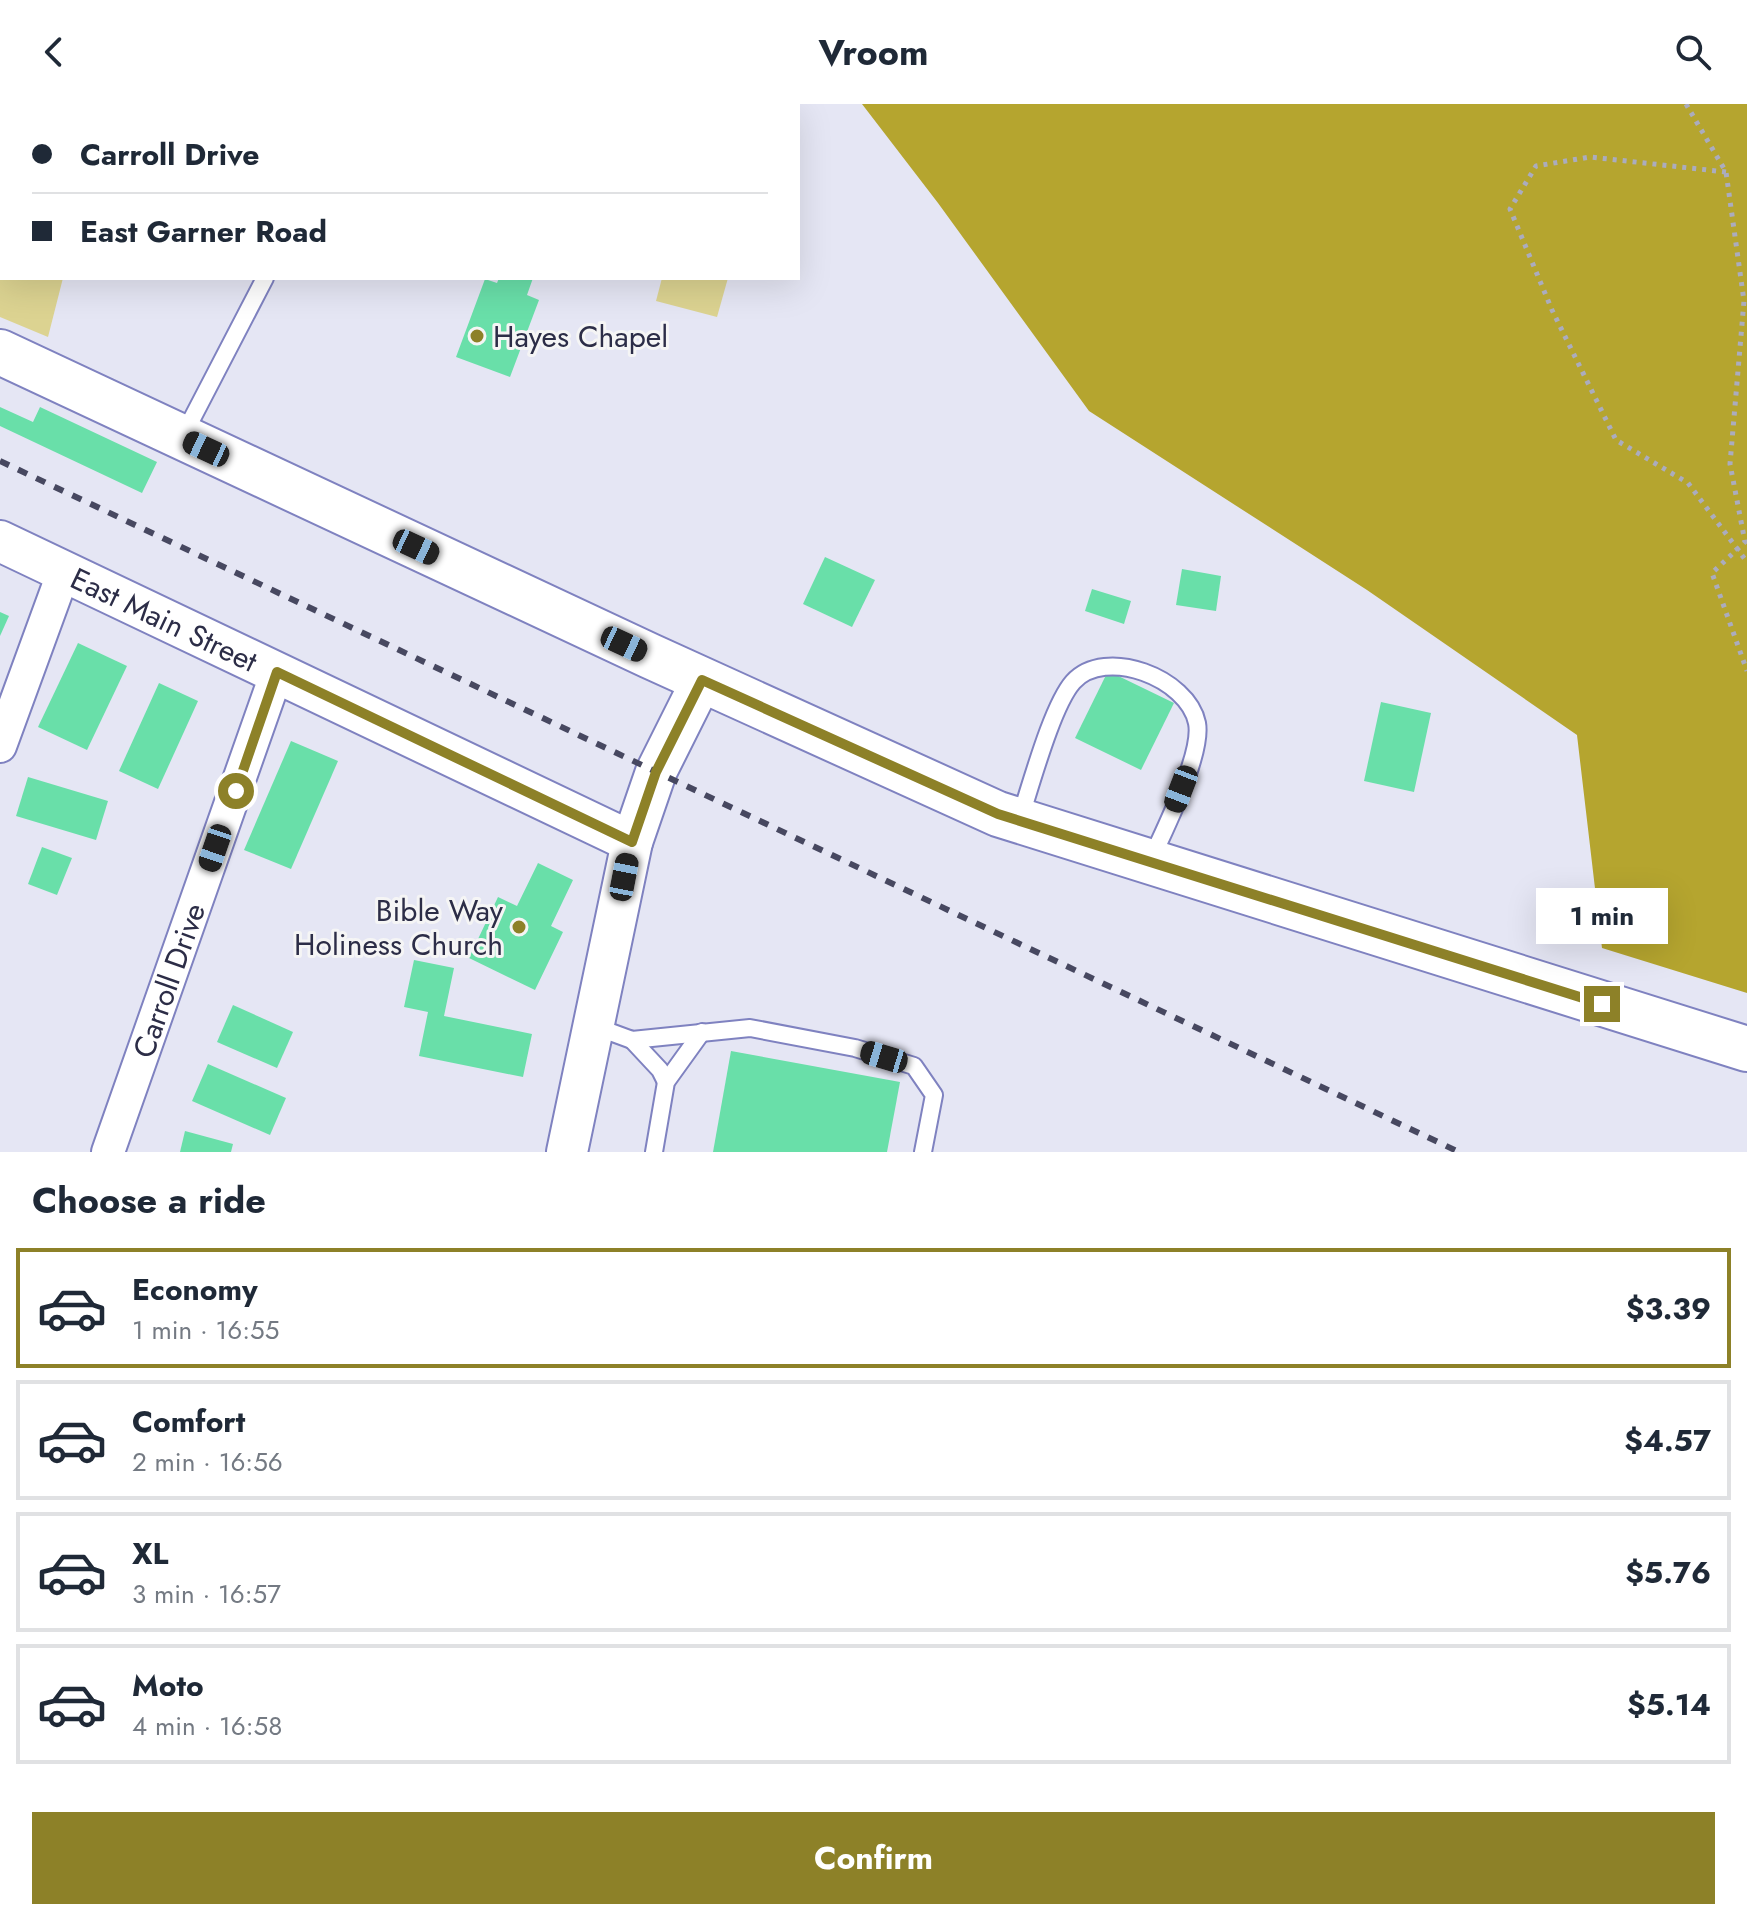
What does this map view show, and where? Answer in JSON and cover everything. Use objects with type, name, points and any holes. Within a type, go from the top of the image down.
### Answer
[{"type":"main road","points":[[0,352],[702,680],[998,814],[1747,1049]]},
{"type":"street","name":"East Main Street","points":[[0,541],[632,842]]},
{"type":"street","points":[[0,746],[64,571]]},
{"type":"street","name":"Carroll Drive","points":[[108,1152],[277,672]]},
{"type":"street","points":[[567,1152],[632,842],[656,772],[702,680]]},
{"type":"lane","points":[[182,437],[264,280]]},
{"type":"lane","points":[[1019,820],[1060,704],[1073,681],[1108,664],[1126,666],[1171,686],[1197,721],[1196,742],[1188,770],[1150,862]]},
{"type":"lane","points":[[594,1026],[632,1040],[750,1028],[855,1048],[914,1066],[934,1095],[923,1152]]},
{"type":"lane","points":[[654,1152],[666,1082],[702,1032]]},
{"type":"lane","points":[[632,1040],[660,1070],[666,1082]]},
{"type":"path","points":[[1686,104],[1726,172],[1744,301],[1730,464],[1745,542],[1712,573],[1747,671]]},
{"type":"path","points":[[1726,172],[1590,157],[1536,166],[1510,209],[1552,310],[1616,440],[1688,483],[1747,562]]},
{"type":"shaded area","points":[[862,104],[1747,104],[1747,993],[1602,948],[1577,735],[1367,590],[1089,411]]},
{"type":"shaded area","points":[[0,280],[62,280],[48,337],[0,317]]},
{"type":"shaded area","points":[[661,280],[727,280],[717,317],[656,301]]},
{"type":"building","points":[[485,280],[497,283],[498,280],[532,280],[527,295],[539,300],[510,377],[456,357]]},
{"type":"building","points":[[0,407],[33,422],[40,407],[157,462],[142,493],[0,426]]},
{"type":"building","points":[[825,557],[875,580],[852,627],[803,604]]},
{"type":"building","points":[[1182,569],[1221,576],[1216,611],[1176,605]]},
{"type":"building","points":[[1092,589],[1131,601],[1124,624],[1085,611]]},
{"type":"building","points":[[0,612],[9,616],[0,636]]},
{"type":"building","points":[[78,643],[127,666],[87,750],[38,727]]},
{"type":"building","points":[[1108,671],[1174,703],[1141,770],[1075,738]]},
{"type":"building","points":[[159,683],[198,701],[158,789],[119,771]]},
{"type":"building","points":[[1381,702],[1431,713],[1414,792],[1364,781]]},
{"type":"building","points":[[291,741],[338,761],[291,869],[244,850]]},
{"type":"building","points":[[28,777],[108,801],[96,840],[16,816]]},
{"type":"building","points":[[42,847],[72,858],[57,895],[28,884]]},
{"type":"building","name":"Bible Way Holiness Church","points":[[538,863],[573,880],[551,926],[563,932],[535,990],[469,958],[498,897],[517,906]]},
{"type":"building","points":[[414,960],[454,968],[444,1016],[532,1034],[523,1077],[419,1056],[428,1012],[404,1007]]},
{"type":"building","points":[[233,1005],[293,1032],[277,1068],[217,1042]]},
{"type":"building","points":[[731,1051],[900,1082],[887,1152],[713,1152]]},
{"type":"building","points":[[208,1064],[286,1098],[270,1135],[192,1101]]},
{"type":"building","points":[[185,1131],[233,1144],[231,1152],[180,1152]]},
{"type":"railway","points":[[0,461],[1459,1152]]},
{"type":"place","name":"Hayes Chapel","points":[[477,336]]},
{"type":"place","name":"Bible Way Holiness Church","points":[[519,927]]},
{"type":"route","points":[[236,791],[277,672],[632,842],[656,772],[702,680],[998,814],[1602,1004]]}]
